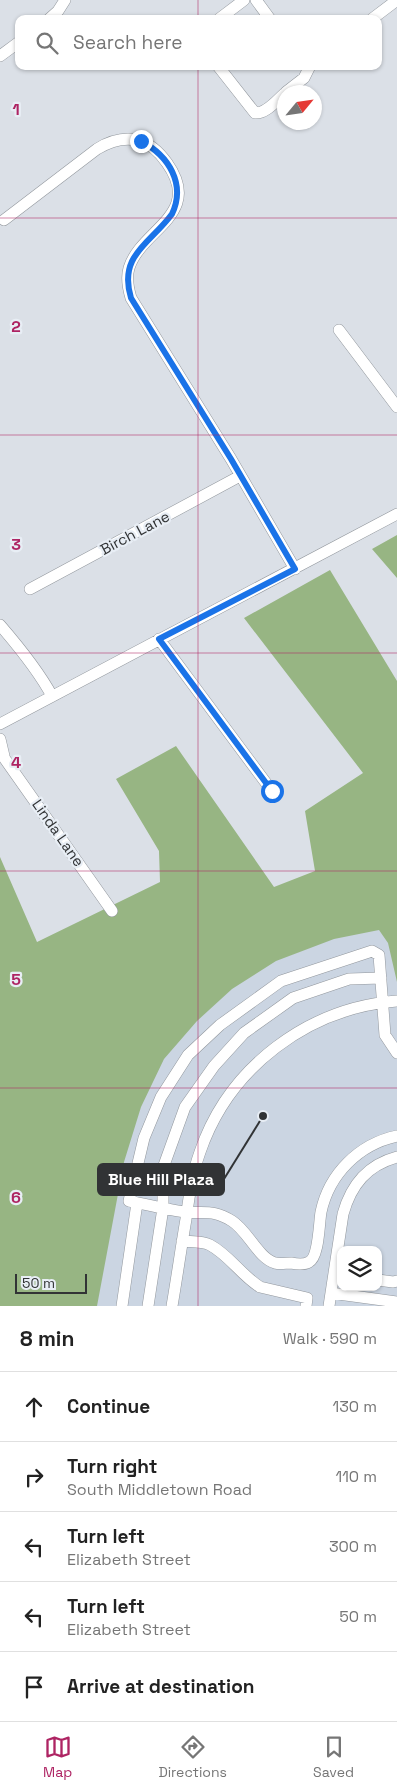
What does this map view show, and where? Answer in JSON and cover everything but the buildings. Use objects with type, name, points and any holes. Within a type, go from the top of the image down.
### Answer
[{"type":"street","points":[[54,15],[65,0]]},
{"type":"street","points":[[223,15],[244,0]]},
{"type":"street","points":[[256,0],[267,15]]},
{"type":"street","points":[[377,15],[397,0]]},
{"type":"street","points":[[0,56],[15,45]]},
{"type":"street","points":[[221,70],[255,112],[259,113],[265,110],[277,100]]},
{"type":"street","points":[[295,85],[304,78],[308,70]]},
{"type":"street","points":[[4,220],[97,149],[114,140],[132,139],[141,141],[160,154],[173,173],[177,184],[176,206],[165,223],[133,259],[127,277],[128,288],[136,308],[295,569]]},
{"type":"street","points":[[339,330],[397,407]]},
{"type":"street","name":"Birch Lane","points":[[30,589],[240,476]]},
{"type":"street","points":[[4,722],[397,514]]},
{"type":"street","points":[[0,625],[22,651],[52,696]]},
{"type":"street","points":[[159,639],[272,791]]},
{"type":"street","name":"Linda Lane","points":[[4,722],[0,738],[2,754],[112,911]]},
{"type":"street","points":[[397,1053],[385,1035],[379,955],[372,951],[281,981],[220,1025],[188,1056],[161,1097],[144,1138],[129,1202],[187,1212],[213,1212],[235,1223],[266,1258],[275,1263],[299,1264],[310,1262],[315,1256],[321,1211],[335,1177],[348,1162],[363,1150],[397,1136]]},
{"type":"street","points":[[148,1306],[163,1208],[163,1168],[186,1107],[214,1066],[244,1033],[293,998],[349,979],[381,978]]},
{"type":"street","points":[[172,1306],[194,1170],[205,1138],[230,1094],[251,1069],[276,1046],[306,1027],[358,1007],[397,1001]]},
{"type":"street","points":[[340,1246],[343,1214],[352,1189],[369,1170],[397,1157]]},
{"type":"street","points":[[122,1306],[138,1203]]},
{"type":"street","points":[[182,1241],[204,1243],[211,1246],[247,1279],[260,1287],[307,1298],[306,1306]]},
{"type":"street","points":[[329,1306],[337,1274]]},
{"type":"street","points":[[382,1280],[397,1281]]},
{"type":"street","points":[[331,1293],[397,1302]]},
{"type":"shaded area","points":[[380,923],[397,941],[397,1306],[93,1306],[124,1127],[180,1029],[269,957]]},
{"type":"green space","points":[[397,535],[397,578],[372,549]]},
{"type":"green space","points":[[330,570],[397,681],[397,982],[388,943],[379,930],[334,939],[276,961],[232,989],[197,1021],[164,1059],[141,1107],[124,1162],[97,1306],[0,1306],[0,857],[37,942],[160,882],[159,851],[116,779],[176,746],[274,887],[315,871],[305,811],[363,773],[244,618]]},
{"type":"place","name":"Blue Hill Plaza","points":[[263,1116]]},
{"type":"route","points":[[141,141],[160,154],[167,163],[177,184],[177,195],[176,206],[172,214],[133,259],[127,277],[131,298],[231,459],[295,569],[159,639],[272,791]]}]
